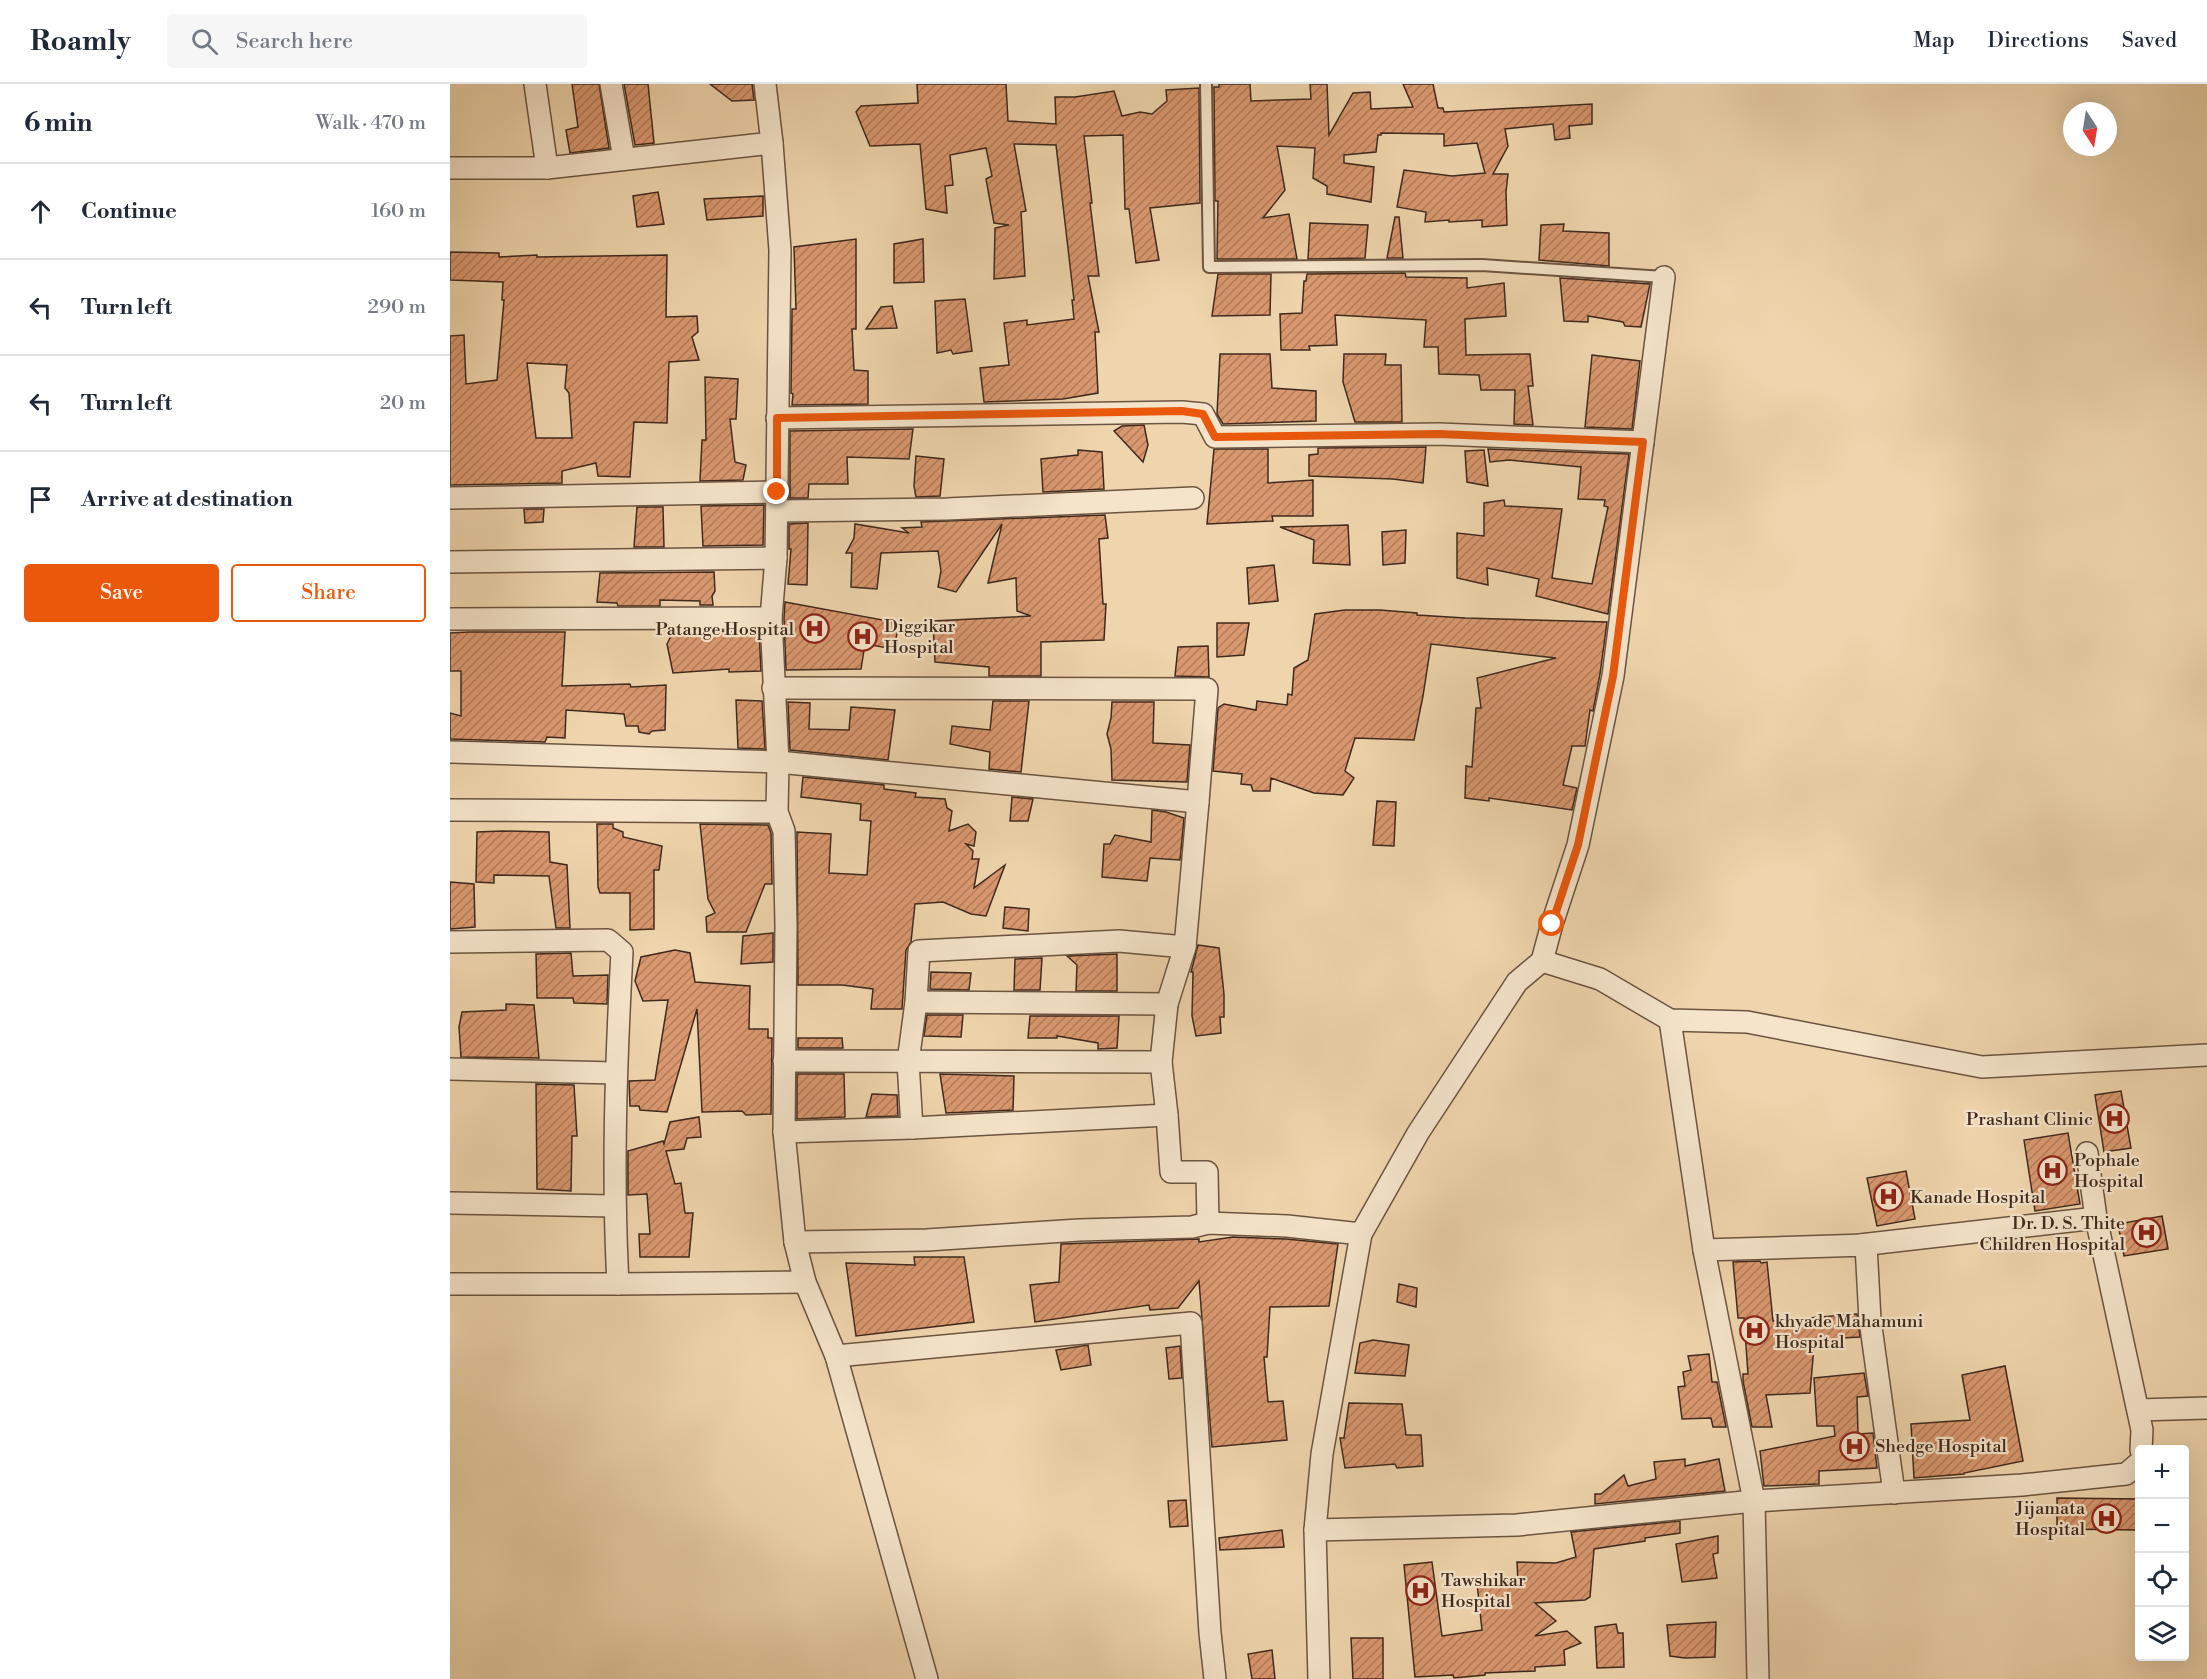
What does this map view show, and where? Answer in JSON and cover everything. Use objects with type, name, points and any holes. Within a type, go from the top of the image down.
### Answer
[{"type":"street","points":[[535,84],[547,168]]},
{"type":"street","points":[[611,84],[624,159]]},
{"type":"street","points":[[765,84],[780,250],[776,558],[771,618],[778,762],[777,812],[784,831],[786,925],[784,1132],[795,1242],[805,1282],[836,1356],[927,1679]]},
{"type":"street","points":[[450,168],[547,168],[772,143]]},
{"type":"street","points":[[1319,1679],[1315,1530],[1322,1454],[1361,1234],[1418,1133],[1517,982],[1542,961],[1578,845],[1613,676],[1665,277]]},
{"type":"street","points":[[777,418],[1182,411],[1203,414],[1215,437],[1439,434],[1643,442]]},
{"type":"street","points":[[450,498],[777,502],[948,508],[1193,498]]},
{"type":"street","points":[[450,562],[776,558]]},
{"type":"street","points":[[450,620],[771,618]]},
{"type":"street","points":[[773,688],[1207,689],[1185,947],[1167,1004],[1161,1062],[1171,1172],[1207,1172],[1208,1223]]},
{"type":"street","points":[[450,752],[778,762],[1198,802]]},
{"type":"street","points":[[450,810],[777,812]]},
{"type":"street","points":[[450,942],[608,940],[622,952],[616,1073],[614,1206],[618,1284]]},
{"type":"street","points":[[912,1128],[908,1062],[916,1002],[919,951],[1119,941],[1185,947]]},
{"type":"street","points":[[1542,961],[1600,979],[1670,1020],[1747,1022],[1982,1067],[2207,1055]]},
{"type":"street","points":[[916,1002],[1167,1004]]},
{"type":"street","points":[[1670,1020],[1704,1250],[1754,1501],[1758,1679]]},
{"type":"street","points":[[784,1060],[1161,1062]]},
{"type":"street","points":[[450,1069],[616,1073]]},
{"type":"street","points":[[784,1132],[912,1128],[1167,1114]]},
{"type":"street","points":[[2087,1153],[2096,1218],[2142,1430],[2141,1445]]},
{"type":"street","points":[[450,1203],[614,1206]]},
{"type":"street","points":[[1860,1245],[2096,1218]]},
{"type":"street","points":[[795,1242],[927,1240],[1078,1230],[1192,1227],[1208,1223],[1287,1226],[1361,1234]]},
{"type":"street","points":[[1704,1250],[1866,1245],[1870,1320],[1894,1493]]},
{"type":"street","points":[[450,1284],[805,1282]]},
{"type":"street","points":[[836,1356],[1191,1323],[1210,1633],[1215,1679]]},
{"type":"street","points":[[2138,1410],[2207,1408]]},
{"type":"street","points":[[1315,1530],[1517,1525],[1754,1501],[2022,1485],[2126,1474],[2135,1466]]},
{"type":"lane","points":[[1206,84],[1205,141],[1209,267],[1482,265],[1665,277]]},
{"type":"building","points":[[572,84],[599,84],[609,148],[570,153],[566,130],[578,127]]},
{"type":"building","points":[[624,84],[648,84],[654,143],[635,145]]},
{"type":"building","points":[[710,84],[752,84],[754,100],[732,101]]},
{"type":"building","points":[[917,84],[1006,84],[1008,121],[1056,124],[1055,97],[1075,97],[1114,91],[1122,116],[1140,112],[1152,114],[1167,101],[1166,90],[1199,88],[1200,203],[1150,208],[1159,260],[1136,263],[1129,209],[1125,209],[1123,135],[1084,136],[1099,276],[1088,276],[1099,332],[1095,332],[1098,393],[1063,399],[984,402],[980,368],[1009,365],[1004,323],[1027,320],[1027,325],[1074,319],[1072,300],[1074,300],[1056,145],[1014,144],[1026,211],[1021,212],[1025,276],[994,279],[995,228],[1009,225],[994,223],[986,179],[992,176],[986,148],[950,155],[953,185],[945,186],[947,213],[926,209],[920,144],[870,146],[856,112],[861,106],[918,103]]},
{"type":"building","points":[[1219,84],[1250,84],[1251,101],[1311,99],[1310,84],[1327,84],[1329,135],[1353,93],[1370,92],[1371,109],[1413,107],[1403,84],[1433,84],[1438,108],[1443,108],[1444,112],[1592,104],[1592,124],[1569,126],[1570,138],[1555,140],[1553,124],[1505,129],[1508,146],[1493,174],[1508,174],[1507,225],[1482,227],[1482,220],[1425,222],[1426,212],[1397,207],[1404,170],[1452,176],[1485,173],[1477,143],[1444,146],[1444,134],[1381,133],[1378,135],[1376,152],[1344,155],[1344,163],[1374,167],[1371,202],[1327,194],[1327,186],[1313,178],[1315,148],[1277,146],[1285,190],[1263,218],[1289,214],[1297,259],[1217,259],[1218,201],[1215,201],[1214,87],[1219,87]]},
{"type":"building","points":[[658,192],[664,224],[637,227],[633,196]]},
{"type":"building","points":[[763,196],[763,216],[707,220],[704,199]]},
{"type":"building","points":[[1395,217],[1399,217],[1403,258],[1387,258]]},
{"type":"building","points":[[1310,223],[1368,225],[1365,258],[1308,259]]},
{"type":"building","points":[[1564,224],[1563,231],[1609,233],[1609,266],[1539,260],[1541,225]]},
{"type":"building","points":[[856,239],[856,329],[852,329],[854,370],[868,371],[868,404],[792,405],[792,309],[796,309],[794,247]]},
{"type":"building","points":[[923,239],[924,282],[894,283],[894,244]]},
{"type":"building","points":[[450,252],[499,253],[499,257],[667,255],[666,317],[697,316],[698,332],[692,337],[699,360],[669,362],[667,423],[634,422],[630,477],[598,476],[596,463],[562,471],[562,483],[450,485],[450,336],[464,335],[466,384],[497,380],[504,300],[502,300],[503,282],[450,280]],"holes":[[[527,363],[567,365],[565,388],[569,393],[572,438],[536,438]]]},
{"type":"building","points":[[1405,273],[1406,277],[1467,278],[1467,288],[1504,283],[1506,316],[1465,319],[1466,355],[1530,354],[1533,386],[1528,386],[1533,425],[1514,424],[1515,390],[1481,390],[1479,375],[1439,374],[1438,347],[1424,347],[1426,320],[1335,315],[1337,345],[1309,346],[1310,350],[1281,350],[1280,314],[1302,313],[1304,281],[1306,281],[1307,274]]},
{"type":"building","points":[[1218,274],[1271,274],[1270,315],[1212,316]]},
{"type":"building","points":[[1560,278],[1650,284],[1641,327],[1625,326],[1623,322],[1588,316],[1588,322],[1564,321]]},
{"type":"building","points":[[965,299],[972,351],[953,354],[951,350],[937,353],[935,301]]},
{"type":"building","points":[[892,306],[897,328],[866,329],[881,307]]},
{"type":"building","points":[[1220,354],[1270,354],[1272,388],[1316,391],[1316,421],[1223,424],[1217,414]]},
{"type":"building","points":[[1344,354],[1386,354],[1385,365],[1401,365],[1402,422],[1355,422],[1343,382]]},
{"type":"building","points":[[1592,355],[1640,361],[1632,429],[1585,427]]},
{"type":"building","points":[[705,377],[738,379],[736,419],[730,419],[735,462],[746,465],[743,480],[700,481],[702,440],[706,440]]},
{"type":"building","points":[[1144,425],[1148,445],[1143,462],[1114,431],[1122,426]]},
{"type":"building","points":[[913,429],[909,459],[847,457],[848,484],[809,484],[808,498],[790,498],[790,431]]},
{"type":"building","points":[[1426,447],[1423,483],[1393,479],[1309,476],[1309,455],[1318,454],[1318,448]]},
{"type":"building","points":[[1214,449],[1268,449],[1268,483],[1313,480],[1313,516],[1272,516],[1273,521],[1207,524]]},
{"type":"building","points":[[1488,449],[1629,454],[1608,614],[1536,596],[1539,579],[1487,568],[1488,585],[1457,578],[1457,533],[1484,536],[1484,503],[1504,500],[1505,506],[1562,509],[1552,578],[1592,584],[1608,507],[1604,506],[1605,500],[1578,499],[1581,467],[1509,460],[1490,462]]},
{"type":"building","points":[[1078,450],[1102,452],[1104,489],[1043,492],[1041,459],[1078,455]]},
{"type":"building","points":[[1484,450],[1488,486],[1467,482],[1465,451]]},
{"type":"building","points":[[916,456],[944,459],[940,496],[916,497],[914,486]]},
{"type":"building","points":[[764,505],[763,545],[703,546],[701,506]]},
{"type":"building","points":[[637,507],[663,507],[664,547],[634,547]]},
{"type":"building","points":[[524,509],[544,509],[543,522],[525,523]]},
{"type":"building","points":[[1105,515],[1108,538],[1099,539],[1103,604],[1106,604],[1104,640],[1041,642],[1041,676],[989,676],[989,667],[935,662],[933,621],[1031,616],[1017,611],[1016,578],[988,583],[1002,524],[956,592],[938,587],[941,571],[938,551],[881,553],[877,589],[851,587],[852,553],[846,553],[854,538],[855,524],[909,533],[902,528],[922,527],[921,522]]},
{"type":"building","points":[[808,523],[807,585],[788,584],[791,549],[789,549],[789,524]]},
{"type":"building","points":[[1348,525],[1350,565],[1313,563],[1314,540],[1280,527]]},
{"type":"building","points":[[1406,530],[1405,563],[1383,565],[1382,532]]},
{"type":"building","points":[[1274,565],[1278,601],[1249,604],[1247,568]]},
{"type":"building","points":[[714,572],[713,605],[700,605],[700,601],[660,600],[660,606],[618,606],[617,603],[597,602],[600,573]]},
{"type":"building","points":[[785,602],[899,623],[894,649],[865,644],[861,669],[786,670]]},
{"type":"building","points":[[1345,610],[1380,610],[1465,618],[1607,622],[1600,674],[1593,711],[1590,710],[1585,746],[1572,746],[1563,785],[1577,788],[1572,810],[1489,798],[1489,801],[1465,798],[1466,766],[1472,767],[1476,708],[1481,708],[1477,678],[1556,658],[1431,644],[1414,740],[1355,738],[1345,771],[1354,778],[1343,795],[1314,793],[1271,778],[1270,791],[1253,791],[1251,785],[1241,784],[1242,774],[1213,771],[1218,708],[1224,704],[1256,710],[1257,701],[1287,705],[1288,694],[1292,695],[1294,668],[1308,660],[1315,614]]},
{"type":"building","points":[[1217,623],[1249,623],[1244,655],[1217,657]]},
{"type":"building","points":[[701,631],[759,631],[761,671],[729,672],[729,669],[673,673],[667,644],[672,634],[701,633]]},
{"type":"building","points":[[565,632],[562,686],[666,685],[665,730],[652,731],[649,734],[639,732],[638,726],[626,726],[624,714],[566,710],[565,738],[547,737],[545,742],[450,739],[450,713],[461,716],[461,671],[450,671],[450,633]]},
{"type":"building","points":[[1208,646],[1209,677],[1175,676],[1178,647]]},
{"type":"building","points":[[736,700],[762,701],[765,749],[738,748]]},
{"type":"building","points":[[993,701],[1029,701],[1021,772],[989,769],[990,752],[950,744],[952,726],[990,730]]},
{"type":"building","points":[[788,702],[810,703],[809,729],[849,730],[851,707],[895,710],[888,760],[790,750]]},
{"type":"building","points":[[1112,702],[1154,702],[1153,743],[1190,745],[1187,782],[1112,780],[1111,749],[1107,734]]},
{"type":"building","points":[[803,777],[884,785],[884,789],[916,793],[915,797],[945,799],[947,808],[952,811],[949,831],[968,824],[976,832],[974,846],[966,844],[973,851],[972,859],[979,859],[974,888],[1005,865],[986,916],[971,914],[943,902],[915,904],[911,942],[906,950],[902,1009],[871,1009],[873,989],[842,985],[798,985],[797,832],[831,834],[829,873],[867,875],[871,821],[860,820],[861,804],[801,797]]},
{"type":"building","points":[[1012,797],[1033,799],[1028,821],[1010,821]]},
{"type":"building","points":[[1377,801],[1396,802],[1394,846],[1373,845]]},
{"type":"building","points":[[1152,810],[1184,818],[1180,860],[1150,858],[1147,881],[1102,877],[1104,844],[1110,844],[1115,835],[1151,842]]},
{"type":"building","points":[[597,824],[613,824],[613,828],[623,832],[623,837],[662,846],[659,870],[654,870],[654,929],[630,930],[630,893],[600,893]]},
{"type":"building","points":[[700,824],[768,825],[771,833],[772,884],[765,884],[746,932],[707,932],[706,917],[715,913],[708,899]]},
{"type":"building","points":[[477,832],[549,832],[550,862],[567,865],[570,928],[556,928],[549,876],[494,875],[494,883],[476,882]]},
{"type":"building","points":[[450,882],[474,884],[475,927],[450,929]]},
{"type":"building","points":[[1005,907],[1029,909],[1028,931],[1003,928]]},
{"type":"building","points":[[773,933],[773,962],[741,964],[743,936]]},
{"type":"building","points":[[1198,945],[1219,948],[1224,1017],[1220,1017],[1221,1033],[1196,1036],[1192,1016],[1193,972],[1191,972]]},
{"type":"building","points":[[675,950],[690,953],[695,982],[750,986],[749,1029],[768,1029],[768,1038],[772,1038],[771,1114],[746,1115],[742,1111],[702,1112],[697,1009],[667,1112],[640,1110],[639,1106],[630,1106],[629,1081],[655,1080],[668,1000],[643,1001],[635,981],[641,957]]},
{"type":"building","points":[[571,953],[573,976],[608,975],[607,1004],[574,1003],[573,998],[537,998],[536,954]]},
{"type":"building","points":[[1117,954],[1117,991],[1076,991],[1077,965],[1067,956]]},
{"type":"building","points":[[1042,958],[1040,990],[1014,990],[1015,959]]},
{"type":"building","points":[[931,972],[971,973],[969,990],[930,989]]},
{"type":"building","points":[[506,1004],[534,1005],[539,1058],[461,1057],[459,1027],[462,1012],[506,1010]]},
{"type":"building","points":[[927,1015],[963,1015],[961,1037],[924,1036]]},
{"type":"building","points":[[1030,1016],[1119,1016],[1117,1048],[1098,1049],[1098,1043],[1057,1036],[1057,1038],[1028,1038]]},
{"type":"building","points":[[798,1038],[842,1038],[843,1048],[798,1048]]},
{"type":"building","points":[[797,1074],[844,1074],[845,1117],[797,1119]]},
{"type":"building","points":[[940,1074],[1014,1076],[1013,1110],[946,1113]]},
{"type":"building","points":[[536,1084],[574,1085],[577,1136],[572,1136],[571,1191],[537,1189]]},
{"type":"building","points":[[2121,1091],[2131,1148],[2104,1152],[2095,1095]]},
{"type":"building","points":[[872,1094],[897,1095],[898,1116],[866,1117]]},
{"type":"building","points":[[699,1117],[701,1137],[687,1138],[684,1149],[666,1151],[675,1184],[681,1183],[685,1213],[693,1213],[689,1257],[640,1257],[639,1234],[650,1234],[647,1194],[628,1195],[628,1151],[663,1141],[664,1144],[670,1122]]},
{"type":"building","points":[[2068,1133],[2080,1204],[2035,1211],[2024,1140]]},
{"type":"building","points":[[1906,1171],[1915,1219],[1877,1226],[1867,1178]]},
{"type":"building","points":[[2162,1216],[2168,1249],[2124,1256],[2118,1224]]},
{"type":"building","points":[[1233,1237],[1338,1244],[1329,1306],[1270,1307],[1267,1357],[1264,1357],[1268,1402],[1283,1401],[1287,1440],[1212,1447],[1199,1281],[1178,1308],[1150,1310],[1149,1305],[1035,1322],[1030,1285],[1059,1282],[1061,1244],[1199,1239],[1199,1242]]},
{"type":"building","points":[[914,1257],[964,1257],[974,1322],[856,1336],[846,1263],[915,1265]]},
{"type":"building","points":[[1760,1261],[1761,1263],[1767,1262],[1773,1321],[1857,1314],[1860,1337],[1842,1338],[1842,1345],[1814,1346],[1810,1393],[1766,1395],[1772,1427],[1752,1427],[1743,1381],[1743,1374],[1748,1374],[1744,1318],[1738,1318],[1733,1262]]},
{"type":"building","points":[[1399,1284],[1417,1288],[1416,1307],[1397,1302]]},
{"type":"building","points":[[1373,1340],[1409,1345],[1405,1376],[1355,1373],[1360,1343]]},
{"type":"building","points":[[1088,1345],[1091,1365],[1061,1370],[1056,1350]]},
{"type":"building","points":[[1180,1346],[1182,1378],[1169,1379],[1166,1348]]},
{"type":"building","points":[[1709,1354],[1712,1382],[1717,1382],[1726,1427],[1713,1427],[1711,1418],[1682,1419],[1678,1387],[1685,1386],[1683,1372],[1691,1370],[1688,1356]]},
{"type":"building","points":[[2005,1366],[2023,1461],[1964,1474],[1914,1478],[1911,1424],[1970,1420],[1962,1375]]},
{"type":"building","points":[[1864,1373],[1868,1396],[1857,1397],[1858,1434],[1873,1433],[1877,1468],[1819,1471],[1819,1484],[1764,1486],[1760,1451],[1835,1436],[1834,1426],[1817,1426],[1814,1378]]},
{"type":"building","points":[[1349,1403],[1402,1404],[1406,1435],[1421,1435],[1423,1466],[1397,1468],[1395,1464],[1345,1468],[1340,1438],[1344,1438]]},
{"type":"building","points":[[1685,1459],[1685,1466],[1719,1459],[1725,1491],[1595,1504],[1595,1494],[1601,1494],[1624,1475],[1628,1486],[1656,1479],[1654,1462]]},
{"type":"building","points":[[2057,1498],[2135,1499],[2135,1530],[2057,1529]]},
{"type":"building","points":[[1186,1500],[1188,1526],[1170,1527],[1168,1501]]},
{"type":"building","points":[[1680,1521],[1680,1533],[1594,1549],[1590,1597],[1585,1600],[1535,1603],[1556,1621],[1535,1636],[1567,1631],[1581,1643],[1564,1650],[1565,1665],[1535,1667],[1535,1671],[1485,1673],[1485,1675],[1454,1678],[1453,1675],[1415,1677],[1404,1565],[1432,1562],[1442,1636],[1482,1630],[1477,1583],[1518,1581],[1517,1562],[1556,1563],[1576,1557],[1571,1532]]},
{"type":"building","points":[[1282,1530],[1284,1547],[1220,1550],[1219,1538]]},
{"type":"building","points":[[1718,1536],[1718,1553],[1713,1554],[1717,1578],[1682,1582],[1676,1544]]},
{"type":"building","points":[[1716,1622],[1715,1657],[1670,1656],[1667,1625]]},
{"type":"building","points":[[1616,1624],[1618,1633],[1623,1633],[1624,1667],[1597,1668],[1595,1627]]},
{"type":"building","points":[[1351,1638],[1383,1638],[1383,1679],[1353,1679]]},
{"type":"building","points":[[1272,1650],[1275,1679],[1252,1679],[1248,1654]]},
{"type":"place","name":"Patange Hospital","points":[[815,629]]},
{"type":"place","name":"Diggikar Hospital","points":[[863,636]]},
{"type":"place","name":"Prashant Clinic","points":[[2114,1119]]},
{"type":"place","name":"Pophale Hospital","points":[[2053,1170]]},
{"type":"place","name":"Kanade Hospital","points":[[1889,1197]]},
{"type":"place","name":"Dr. D. S. Thite Children Hospital","points":[[2146,1233]]},
{"type":"place","name":"khyade Mahamuni Hospital","points":[[1754,1331]]},
{"type":"place","name":"Shedge Hospital","points":[[1854,1446]]},
{"type":"place","name":"Jijamata Hospital","points":[[2106,1518]]},
{"type":"place","name":"Tawshikar Hospital","points":[[1420,1590]]},
{"type":"route","points":[[777,492],[777,418],[1182,411],[1203,414],[1215,437],[1439,434],[1590,438],[1643,442],[1613,676],[1578,845],[1552,924]]}]
